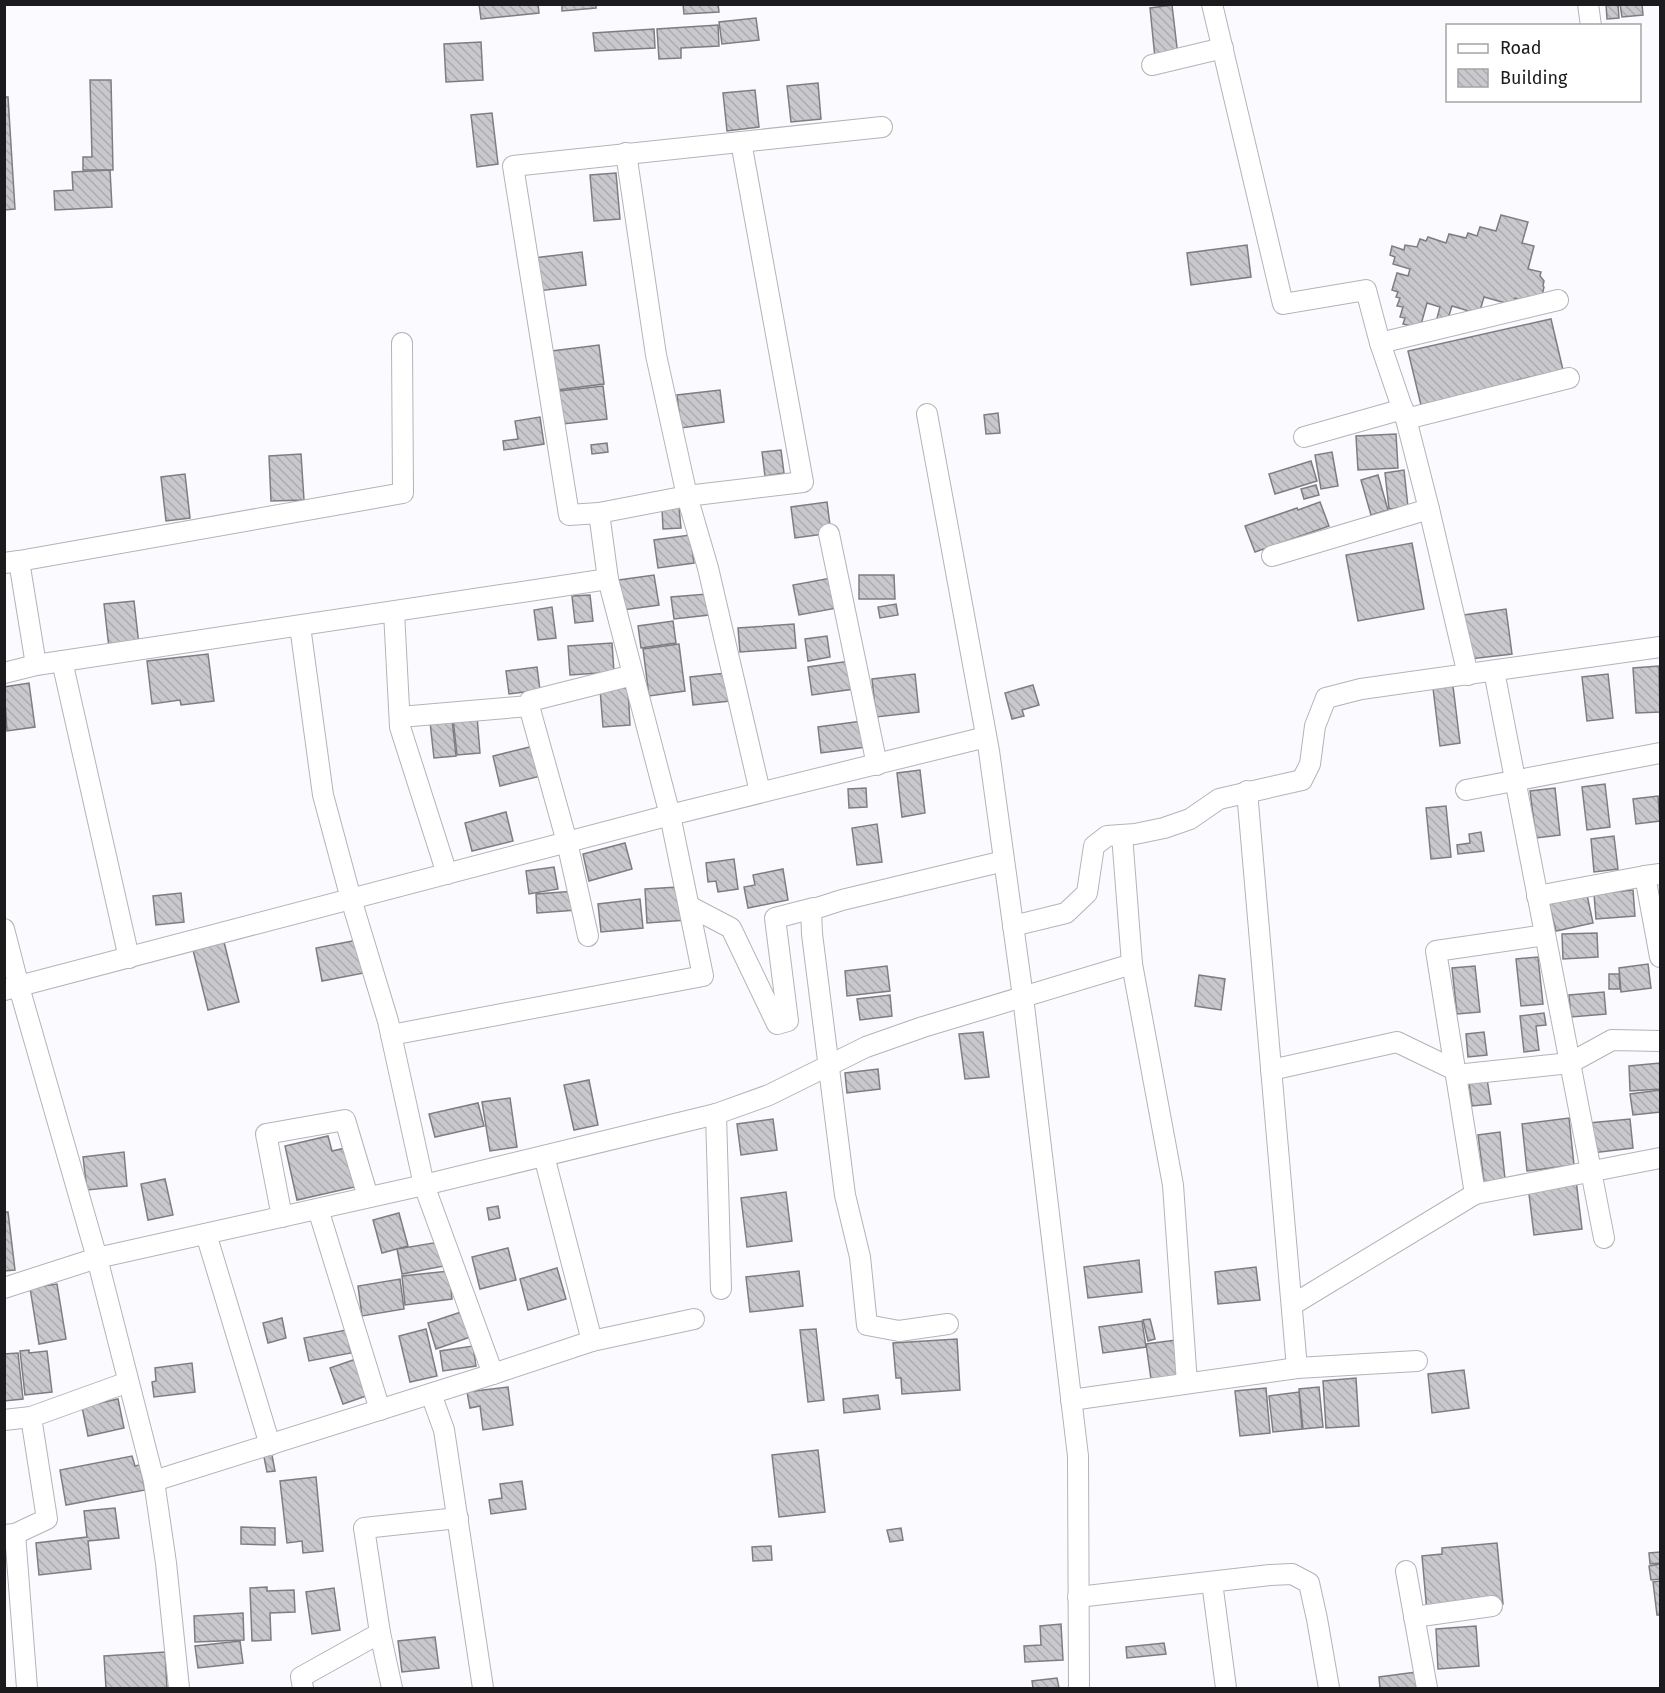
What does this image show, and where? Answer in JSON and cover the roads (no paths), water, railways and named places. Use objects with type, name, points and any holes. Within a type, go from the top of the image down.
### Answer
[{"type":"street","points":[[1212,4],[1283,304],[1366,290],[1380,343],[1404,414],[1468,675]]},
{"type":"street","points":[[1588,4],[1591,24]]},
{"type":"street","points":[[1152,66],[1223,48]]},
{"type":"street","points":[[741,142],[803,482],[687,496],[599,513],[570,515],[513,166],[882,127]]},
{"type":"street","points":[[626,153],[656,355],[687,496],[708,568],[759,792]]},
{"type":"street","points":[[1380,343],[1558,300]]},
{"type":"street","points":[[36,665],[12,562],[403,493],[402,343]]},
{"type":"street","points":[[1304,437],[1569,378]]},
{"type":"street","points":[[927,414],[986,737],[1004,861],[1023,997],[1078,1456],[1078,1689]]},
{"type":"street","points":[[1272,556],[1429,509]]},
{"type":"street","points":[[390,1035],[703,976],[670,815],[608,579],[599,513]]},
{"type":"street","points":[[829,534],[877,765]]},
{"type":"street","points":[[4,673],[36,665],[608,579]]},
{"type":"street","points":[[394,612],[400,727],[447,874]]},
{"type":"street","points":[[300,626],[323,795],[390,1035],[424,1185],[493,1374]]},
{"type":"street","points":[[1013,926],[1066,913],[1087,893],[1094,846],[1107,836],[1164,828],[1190,819],[1220,799],[1302,780],[1310,764],[1315,726],[1326,698],[1361,689],[1660,647]]},
{"type":"street","points":[[62,661],[129,958]]},
{"type":"street","points":[[1494,671],[1604,1238]]},
{"type":"street","points":[[588,936],[567,842],[529,706],[530,701],[633,675]]},
{"type":"street","points":[[400,717],[529,706]]},
{"type":"street","points":[[12,989],[670,815],[986,737]]},
{"type":"street","points":[[1466,790],[1660,753]]},
{"type":"street","points":[[1247,791],[1297,1368]]},
{"type":"street","points":[[1122,835],[1131,964],[1173,1185],[1187,1383]]},
{"type":"street","points":[[689,906],[731,928],[777,1024],[788,1021],[775,918],[1004,861]]},
{"type":"street","points":[[1537,896],[1653,875],[1660,957]]},
{"type":"street","points":[[814,908],[811,910],[812,934],[828,1066],[845,1195],[860,1257],[867,1325],[899,1331],[948,1324]]},
{"type":"street","points":[[4,929],[12,989],[97,1258],[154,1481],[166,1563],[178,1689]]},
{"type":"street","points":[[1475,1194],[1436,951],[1545,935]]},
{"type":"street","points":[[4,1288],[97,1258],[424,1185],[716,1114],[770,1095],[866,1047],[1131,964]]},
{"type":"street","points":[[1271,1070],[1397,1042],[1455,1073],[1570,1063],[1612,1040],[1660,1041]]},
{"type":"street","points":[[716,1114],[721,1289]]},
{"type":"street","points":[[282,1217],[266,1134],[345,1120],[368,1197]]},
{"type":"street","points":[[544,1156],[592,1341]]},
{"type":"street","points":[[1292,1305],[1475,1194],[1660,1158]]},
{"type":"street","points":[[318,1209],[380,1410]]},
{"type":"street","points":[[206,1234],[270,1445]]},
{"type":"street","points":[[154,1481],[592,1341],[694,1319]]},
{"type":"street","points":[[1071,1400],[1297,1368],[1417,1361]]},
{"type":"street","points":[[4,1420],[31,1417],[128,1382]]},
{"type":"street","points":[[431,1394],[444,1430],[483,1689]]},
{"type":"street","points":[[27,1689],[10,1534],[47,1519],[31,1417]]},
{"type":"street","points":[[392,1689],[380,1633],[364,1528],[458,1518]]},
{"type":"street","points":[[1406,1571],[1427,1689]]},
{"type":"street","points":[[1078,1597],[1292,1574],[1309,1583],[1329,1689]]},
{"type":"street","points":[[1212,1582],[1226,1689]]},
{"type":"street","points":[[1414,1617],[1492,1606]]},
{"type":"street","points":[[303,1689],[301,1677],[380,1633]]}]
